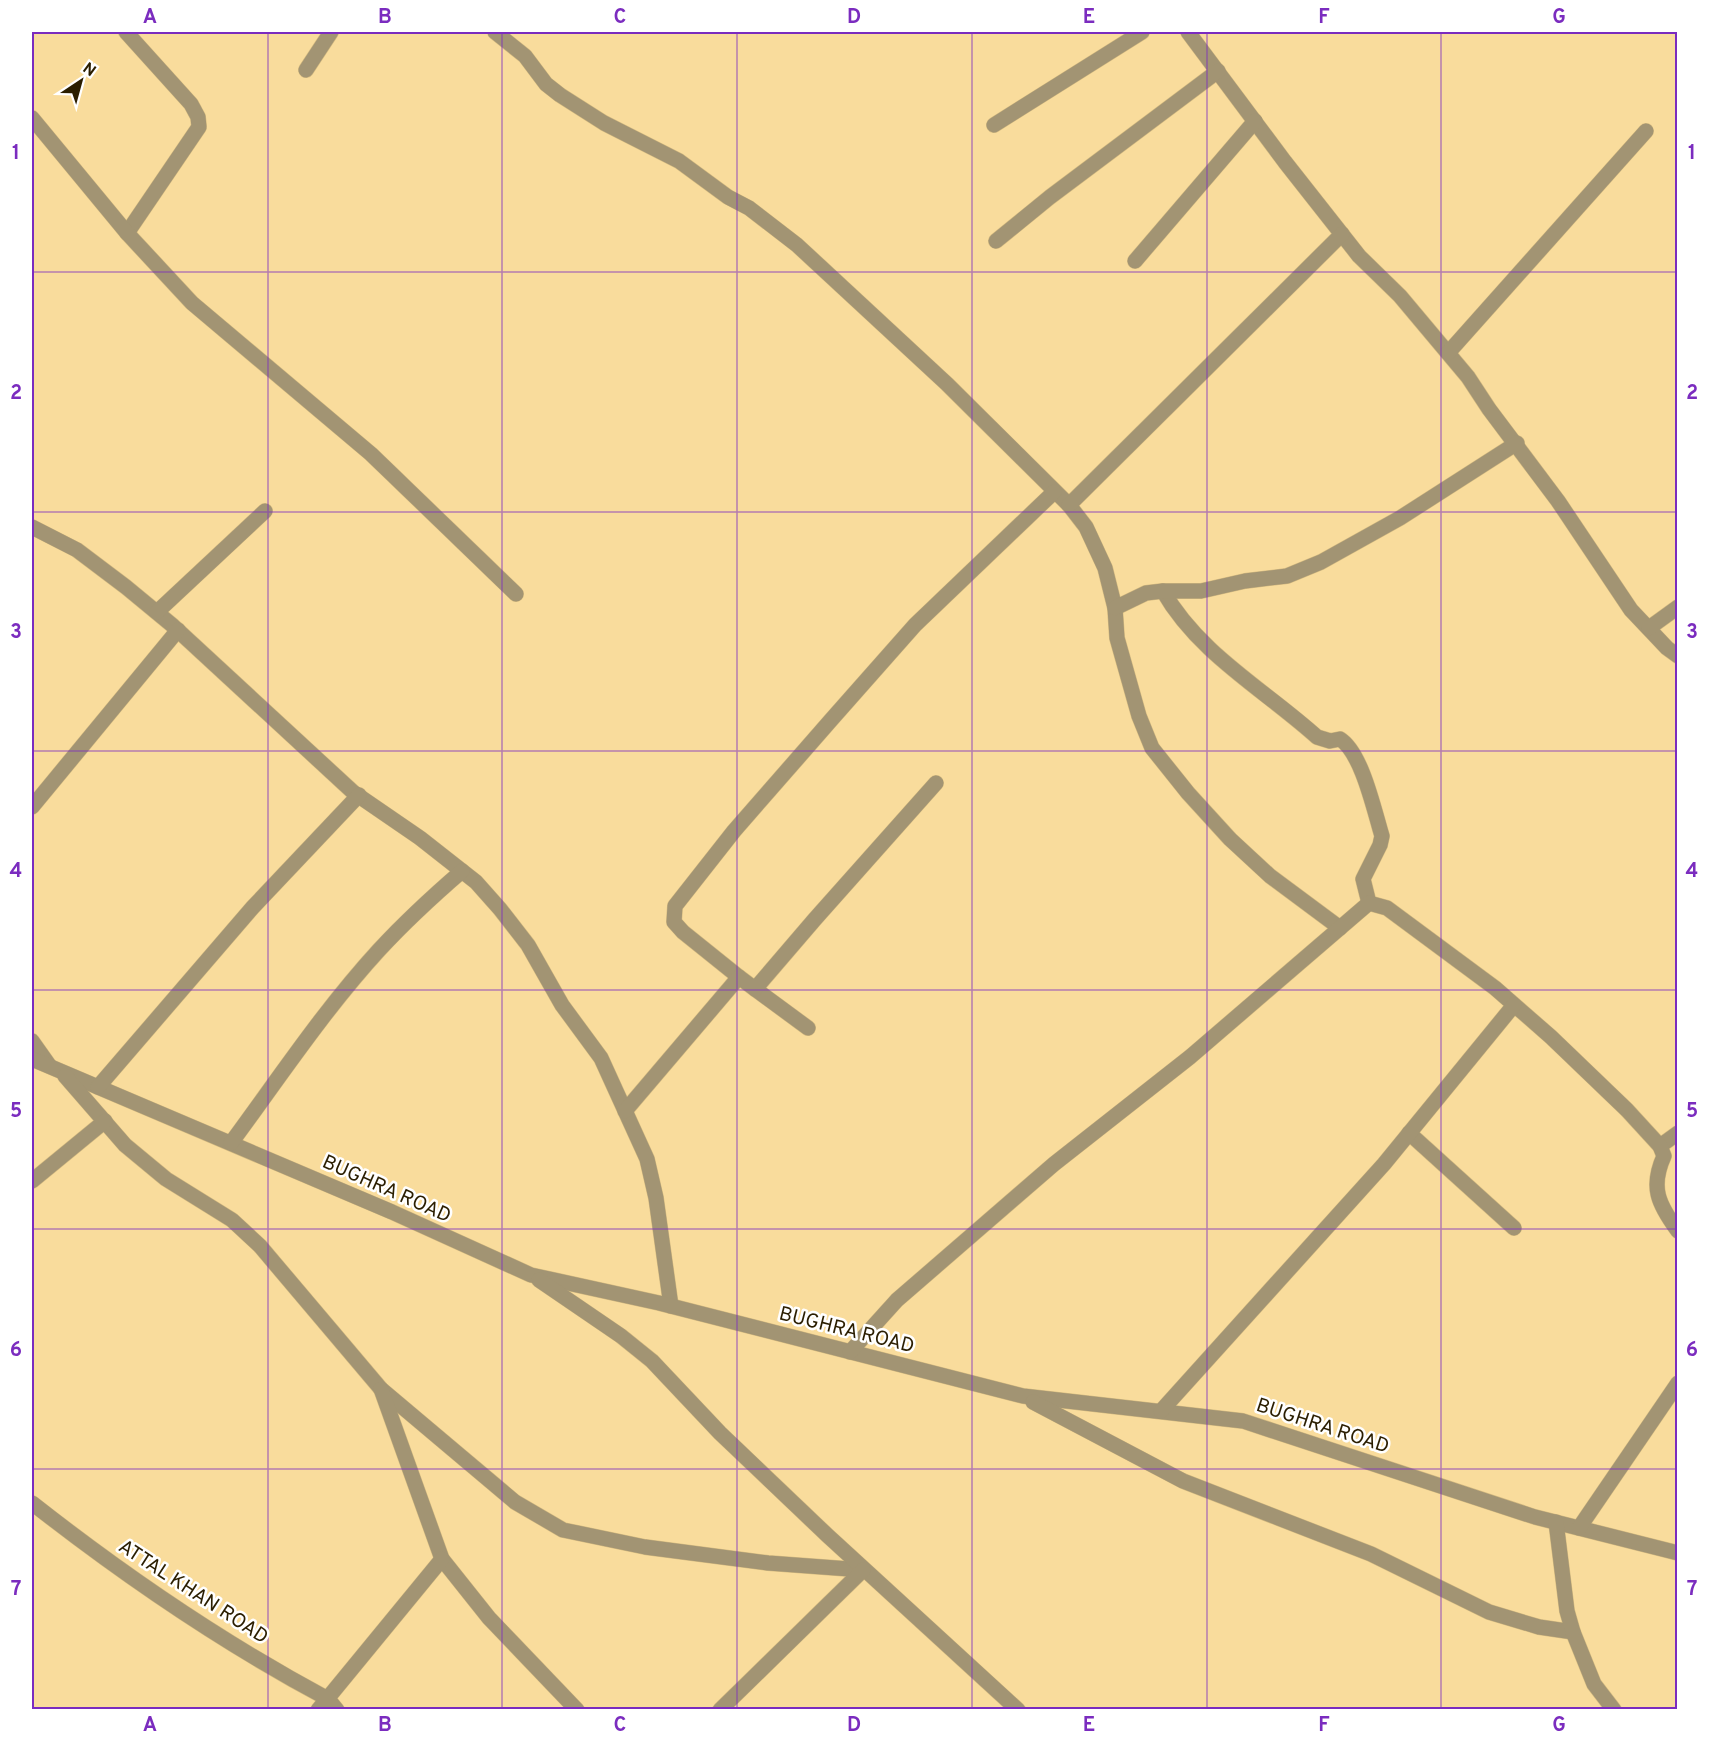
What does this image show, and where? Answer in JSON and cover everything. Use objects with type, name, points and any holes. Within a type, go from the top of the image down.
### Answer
[{"type":"street","points":[[126,32],[191,104],[198,117],[199,127],[127,233]]},
{"type":"street","points":[[306,70],[332,32]]},
{"type":"street","points":[[495,32],[525,56],[546,84],[560,95],[604,123],[679,161],[728,197],[749,208],[797,245],[947,384],[1069,505],[1086,527],[1105,568],[1115,608],[1117,638],[1139,716],[1152,748],[1181,785],[1230,840],[1270,876],[1340,928]]},
{"type":"street","points":[[994,124],[1142,32]]},
{"type":"street","points":[[1188,32],[1342,234],[1448,353],[1517,443],[1583,536],[1631,610],[1677,656]]},
{"type":"street","points":[[996,241],[1050,197],[1218,71]]},
{"type":"street","points":[[32,118],[127,233],[192,303],[371,454],[516,594]]},
{"type":"street","points":[[1135,261],[1255,121]]},
{"type":"street","points":[[1448,353],[1646,131]]},
{"type":"street","points":[[1069,505],[1342,234]]},
{"type":"street","points":[[1115,608],[1146,593],[1201,591],[1245,581],[1287,576],[1321,562],[1400,518],[1517,443]]},
{"type":"street","points":[[807,1028],[683,932],[674,922],[675,906],[734,831],[915,626],[1054,492]]},
{"type":"street","points":[[156,612],[265,512]]},
{"type":"street","points":[[32,527],[77,550],[178,630],[359,795],[476,882],[528,945],[562,1005],[601,1058],[647,1159],[671,1306]]},
{"type":"street","points":[[1163,591],[1176,612],[1209,648],[1240,675],[1317,737],[1330,741],[1340,739],[1350,747],[1358,762],[1382,836],[1380,845],[1363,879],[1369,903]]},
{"type":"street","points":[[1649,628],[1677,606]]},
{"type":"street","points":[[32,807],[178,630]]},
{"type":"street","points":[[755,989],[936,783]]},
{"type":"street","points":[[98,1087],[254,908],[359,795]]},
{"type":"street","points":[[231,1143],[332,1005],[417,910],[462,871]]},
{"type":"street","points":[[850,1352],[897,1300],[1054,1164],[1199,1050],[1369,903]]},
{"type":"street","points":[[1369,903],[1387,908],[1514,1005],[1619,1102],[1660,1146],[1664,1156],[1657,1172],[1658,1196],[1677,1231]]},
{"type":"street","points":[[626,1111],[739,977]]},
{"type":"street","points":[[1161,1411],[1277,1284],[1409,1133],[1514,1005]]},
{"type":"street","points":[[32,1041],[125,1145],[166,1179],[239,1226],[260,1246],[381,1389],[515,1502],[563,1530],[645,1546],[768,1563],[863,1570]]},
{"type":"street","name":"BUGHRA ROAD","points":[[32,1059],[392,1212],[531,1275],[671,1306],[1023,1396],[1243,1420],[1556,1522],[1677,1553]]},
{"type":"street","points":[[32,1181],[105,1121]]},
{"type":"street","points":[[1409,1133],[1514,1228]]},
{"type":"street","points":[[1660,1146],[1677,1133]]},
{"type":"street","points":[[531,1275],[621,1335],[652,1361],[720,1433],[863,1570],[1018,1710]]},
{"type":"street","points":[[1579,1528],[1677,1383]]},
{"type":"street","points":[[381,1389],[442,1559],[489,1618],[577,1710]]},
{"type":"street","points":[[1023,1396],[1183,1481],[1371,1554],[1489,1612],[1539,1627],[1573,1632]]},
{"type":"street","name":"ATTAL KHAN ROAD","points":[[32,1503],[84,1544],[167,1602],[328,1706]]},
{"type":"street","points":[[1556,1522],[1567,1611],[1573,1632],[1594,1684],[1614,1710]]},
{"type":"street","points":[[328,1706],[442,1559]]},
{"type":"street","points":[[720,1710],[863,1570]]}]
